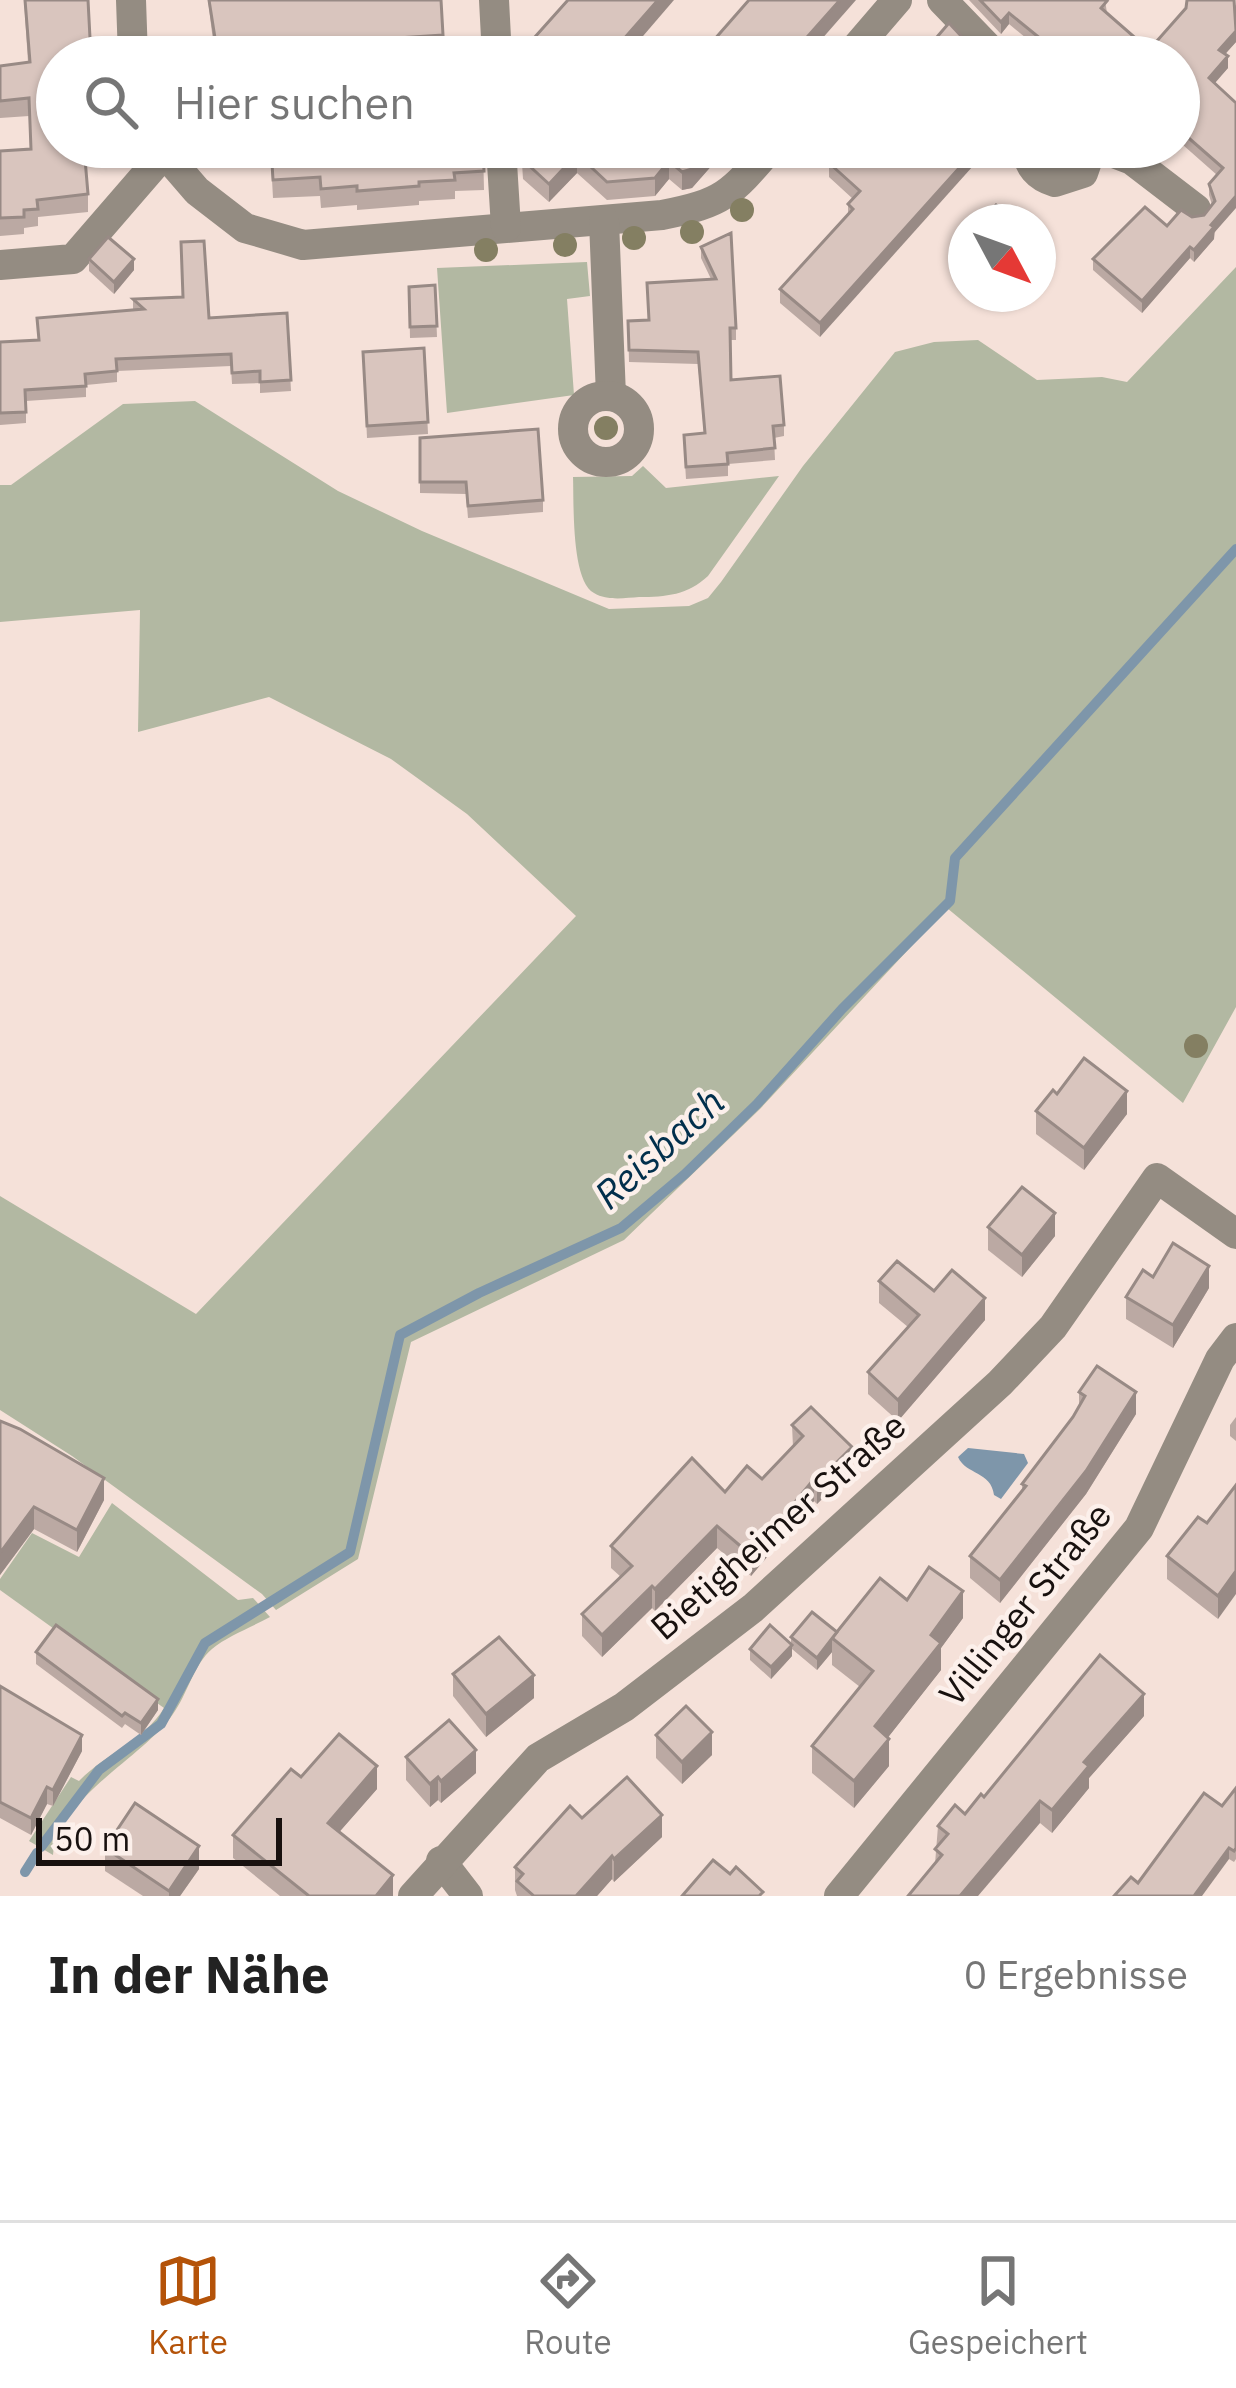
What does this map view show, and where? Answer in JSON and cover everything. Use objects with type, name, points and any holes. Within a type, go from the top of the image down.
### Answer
[{"type":"street","points":[[131,0],[132,36]]},
{"type":"street","points":[[494,0],[495,36]]},
{"type":"street","points":[[866,36],[898,0]]},
{"type":"street","points":[[942,0],[977,36]]},
{"type":"street","points":[[0,265],[73,259],[147,168]]},
{"type":"street","points":[[176,168],[197,191],[245,228],[303,245],[604,221],[709,206],[754,168]]},
{"type":"street","points":[[502,168],[506,227]]},
{"type":"street","points":[[1035,168],[1055,182],[1084,168]]},
{"type":"street","points":[[1142,168],[1196,209]]},
{"type":"street","points":[[604,221],[610,396]]},
{"type":"street","name":"Bietigheimer Straße","points":[[413,1896],[538,1758],[624,1707],[753,1608],[1000,1383],[1053,1327],[1157,1178],[1236,1234]]},
{"type":"street","name":"Villinger Straße","points":[[838,1896],[1139,1528],[1220,1359],[1236,1338]]},
{"type":"street","points":[[441,1861],[468,1896]]},
{"type":"green space","points":[[587,262],[590,296],[567,299],[574,395],[447,413],[437,268]]},
{"type":"green space","points":[[1236,267],[1236,1007],[1183,1103],[947,908],[760,1109],[624,1240],[411,1342],[358,1559],[276,1610],[262,1594],[72,1456],[0,1410],[0,1196],[196,1314],[576,916],[467,814],[391,759],[269,697],[138,732],[140,610],[0,622],[0,485],[11,485],[123,404],[195,401],[338,491],[609,609],[689,606],[708,598],[721,582],[803,466],[895,352],[934,342],[978,340],[1037,380],[1102,377],[1127,382]]},
{"type":"green space","points":[[643,466],[666,488],[779,476],[700,582],[667,595],[599,596],[581,573],[573,477],[632,476]]},
{"type":"green space","points":[[112,1503],[238,1600],[253,1598],[270,1617],[206,1655],[159,1730],[69,1815],[53,1855],[29,1841],[71,1777],[79,1781],[146,1729],[164,1708],[0,1590],[0,1579],[32,1533],[79,1557]]},
{"type":"water","points":[[968,1448],[1024,1454],[1028,1463],[1001,1499],[988,1481],[958,1457]]},
{"type":"building","points":[[25,0],[88,0],[90,36],[36,36],[36,168],[86,168],[88,194],[37,200],[38,209],[24,210],[24,217],[0,218],[0,151],[31,149],[29,98],[0,101],[0,66],[30,62]]},
{"type":"building","points":[[209,0],[441,0],[443,35],[215,36]]},
{"type":"building","points":[[568,0],[658,0],[626,36],[536,36]]},
{"type":"building","points":[[749,0],[840,0],[808,36],[717,36]]},
{"type":"building","points":[[980,0],[1105,0],[1101,8],[1133,36],[1037,36],[1009,13],[1001,22]]},
{"type":"building","points":[[1187,0],[1234,0],[1236,31],[1219,50],[1228,56],[1209,78],[1236,103],[1236,196],[1194,250],[1190,247],[1142,301],[1093,259],[1145,207],[1167,226],[1181,210],[1192,217],[1204,215],[1215,201],[1209,184],[1223,168],[1200,148],[1200,36],[1161,36],[1186,8]]},
{"type":"building","points":[[949,23],[961,36],[938,36]]},
{"type":"building","points":[[272,168],[484,168],[454,173],[455,180],[357,191],[357,186],[321,189],[320,177],[273,180]]},
{"type":"building","points":[[532,168],[564,168],[549,184]]},
{"type":"building","points":[[592,168],[663,168],[655,178],[607,182]]},
{"type":"building","points":[[835,168],[959,168],[820,323],[780,289],[853,209],[848,204],[860,191]]},
{"type":"building","points":[[731,233],[736,328],[730,328],[731,380],[780,376],[784,425],[773,426],[775,448],[727,453],[728,464],[686,467],[684,435],[705,433],[698,352],[629,350],[628,321],[649,320],[647,283],[716,279],[701,247]]},
{"type":"building","points":[[108,237],[134,259],[114,282],[89,259]]},
{"type":"building","points":[[204,241],[209,318],[287,313],[291,380],[260,382],[260,371],[232,373],[231,354],[116,359],[117,371],[85,374],[86,386],[25,390],[26,412],[0,413],[0,342],[39,340],[37,318],[144,309],[133,299],[183,297],[181,242]]},
{"type":"building","points":[[435,285],[437,326],[410,327],[409,287]]},
{"type":"building","points":[[424,348],[428,422],[367,426],[363,352]]},
{"type":"building","points":[[538,429],[543,500],[468,506],[466,482],[420,482],[420,438]]},
{"type":"building","points":[[1084,1058],[1127,1091],[1084,1148],[1036,1111],[1053,1090],[1057,1094]]},
{"type":"building","points":[[1022,1187],[1055,1213],[1022,1255],[988,1227]]},
{"type":"building","points":[[1173,1243],[1209,1266],[1173,1325],[1126,1297],[1143,1270],[1153,1277]]},
{"type":"building","points":[[897,1261],[934,1291],[952,1270],[985,1298],[898,1400],[868,1372],[919,1315],[879,1281]]},
{"type":"building","points":[[1097,1366],[1136,1392],[1086,1471],[1000,1580],[970,1556],[1073,1417],[1085,1396],[1079,1392]]},
{"type":"building","points":[[811,1407],[852,1447],[817,1482],[814,1479],[751,1555],[717,1526],[602,1635],[582,1614],[632,1566],[611,1546],[692,1458],[725,1492],[747,1466],[762,1479],[803,1436],[792,1425]]},
{"type":"building","points":[[0,1421],[104,1478],[77,1530],[34,1507],[0,1553]]},
{"type":"building","points":[[1236,1485],[1236,1571],[1218,1596],[1167,1556],[1198,1517],[1207,1523]]},
{"type":"building","points":[[929,1567],[963,1591],[931,1635],[941,1643],[875,1726],[889,1739],[854,1781],[812,1746],[873,1671],[832,1638],[880,1578],[907,1600]]},
{"type":"building","points":[[812,1612],[837,1632],[817,1658],[791,1637]]},
{"type":"building","points":[[56,1625],[158,1699],[141,1723],[125,1713],[122,1716],[36,1652]]},
{"type":"building","points":[[770,1625],[792,1645],[771,1667],[750,1649]]},
{"type":"building","points":[[499,1637],[534,1675],[486,1714],[453,1674]]},
{"type":"building","points":[[1100,1655],[1144,1694],[1084,1762],[1089,1766],[1052,1810],[1040,1801],[960,1896],[908,1896],[942,1855],[935,1849],[948,1834],[938,1826],[955,1805],[965,1814],[981,1794],[984,1797]]},
{"type":"building","points":[[0,1686],[82,1735],[53,1790],[47,1787],[31,1818],[0,1802]]},
{"type":"building","points":[[686,1706],[712,1732],[682,1762],[656,1735]]},
{"type":"building","points":[[449,1720],[476,1750],[441,1781],[438,1777],[430,1784],[406,1757]]},
{"type":"building","points":[[339,1734],[377,1766],[328,1823],[393,1875],[376,1896],[309,1896],[233,1835],[291,1769],[301,1777]]},
{"type":"building","points":[[627,1777],[662,1815],[614,1859],[612,1856],[576,1896],[534,1896],[517,1881],[523,1874],[515,1867],[570,1806],[582,1818]]},
{"type":"building","points":[[1236,1788],[1236,1848],[1229,1848],[1194,1896],[1114,1896],[1131,1877],[1138,1883],[1204,1793],[1222,1806]]},
{"type":"building","points":[[135,1803],[199,1846],[169,1891],[105,1848]]},
{"type":"building","points":[[713,1860],[730,1874],[736,1867],[763,1892],[759,1896],[682,1896]]},
{"type":"waterway","name":"Reisbach","points":[[41,1847],[99,1770],[161,1724],[205,1643],[350,1552],[400,1335],[621,1228],[685,1174],[950,901],[955,858],[1236,549]]},
{"type":"waterway","name":"Reisbach","points":[[25,1872],[37,1853]]}]
